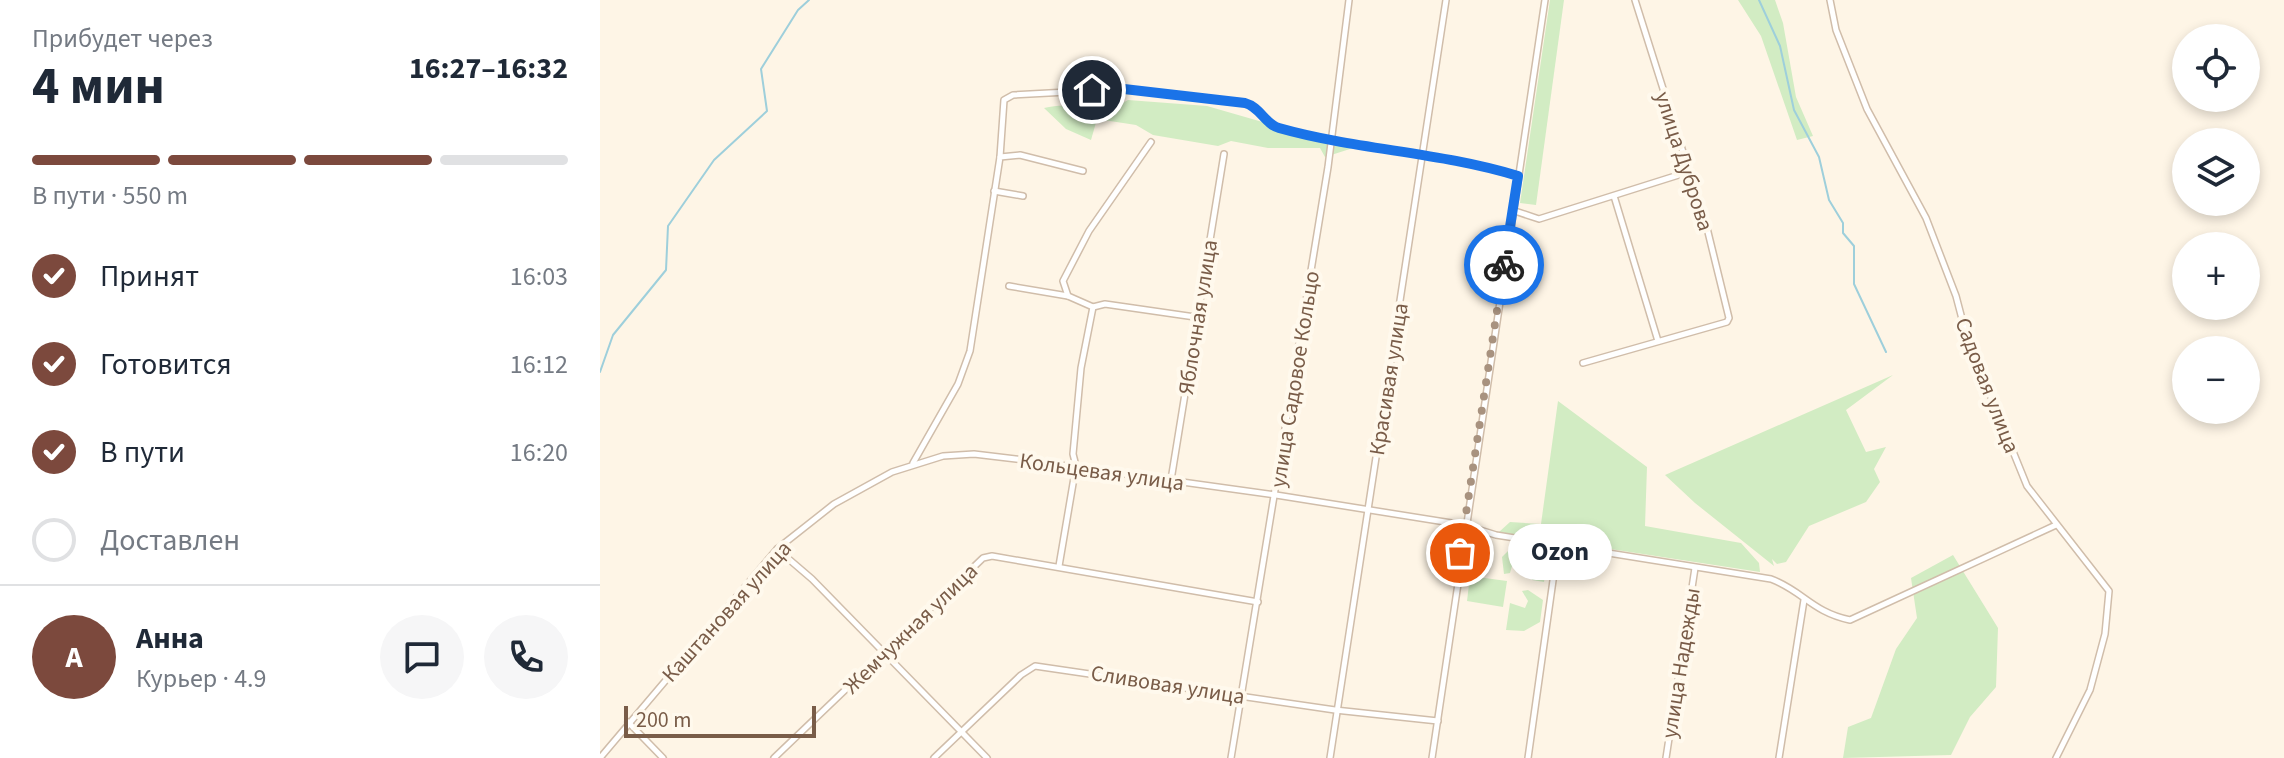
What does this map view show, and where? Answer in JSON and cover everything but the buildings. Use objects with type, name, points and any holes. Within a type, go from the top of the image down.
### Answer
[{"type":"street","name":"улица Садовое Кольцо","points":[[1231,758],[1332,138],[1332,115],[1349,0]]},
{"type":"street","name":"Красивая улица","points":[[1330,758],[1446,0]]},
{"type":"street","points":[[1432,758],[1464,525],[1545,0]]},
{"type":"street","name":"улица Дуброва","points":[[1635,0],[1729,309],[1727,322],[1658,341]]},
{"type":"street","name":"Садовая улица","points":[[1830,0],[1836,30],[1867,109],[1926,218],[1956,296],[1967,338],[2027,486],[2109,591],[2105,634],[2090,690],[2056,758]]},
{"type":"street","points":[[913,464],[958,384],[970,351],[1000,157],[1004,100],[1013,95],[1124,89],[1245,103],[1254,105],[1274,127],[1425,153],[1518,176]]},
{"type":"street","points":[[1068,296],[1063,281],[1068,268],[1151,142]]},
{"type":"street","name":"Яблочная улица","points":[[1171,480],[1195,317],[1224,154]]},
{"type":"street","points":[[1000,157],[1020,155],[1083,171]]},
{"type":"street","points":[[1512,210],[1539,219],[1688,172]]},
{"type":"street","points":[[994,191],[1023,196]]},
{"type":"street","points":[[1583,363],[1658,341],[1614,196]]},
{"type":"street","points":[[1009,286],[1068,296],[1093,307],[1105,304],[1195,317]]},
{"type":"street","points":[[1059,566],[1076,466],[1073,454],[1081,368],[1093,307]]},
{"type":"street","name":"Кольцевая улица","points":[[913,464],[943,456],[974,454],[1076,466],[1464,525],[1496,535],[1771,579],[1786,585],[1830,616],[1850,620],[2056,525]]},
{"type":"street","name":"Каштановая улица","points":[[600,758],[777,549],[834,504],[913,464]]},
{"type":"street","points":[[1528,758],[1558,545]]},
{"type":"street","points":[[777,549],[812,579],[987,758]]},
{"type":"street","name":"Жемчужная улица","points":[[774,758],[983,558],[992,556],[1059,566],[1258,602]]},
{"type":"street","name":"улица Надежды","points":[[1666,758],[1695,568]]},
{"type":"street","points":[[1779,758],[1804,600]]},
{"type":"street","name":"Сливовая улица","points":[[934,758],[1021,675],[1035,666],[1335,710],[1438,721]]},
{"type":"street","points":[[628,722],[663,758]]},
{"type":"green space","points":[[1550,0],[1564,0],[1536,205],[1520,203]]},
{"type":"green space","points":[[1738,0],[1775,0],[1783,23],[1796,97],[1813,136],[1797,140],[1761,36]]},
{"type":"green space","points":[[1128,100],[1207,106],[1353,148],[1325,157],[1320,148],[1268,148],[1231,141],[1218,146],[1153,135],[1136,125],[1097,119],[1091,140],[1066,129],[1044,108],[1097,108]]},
{"type":"green space","points":[[1893,375],[1846,410],[1866,452],[1886,447],[1874,469],[1880,482],[1866,502],[1809,526],[1786,562],[1777,564],[1772,559],[1774,566],[1665,475]]},
{"type":"green space","points":[[1558,401],[1647,467],[1645,526],[1741,543],[1759,563],[1760,572],[1499,532],[1510,522],[1541,524]]},
{"type":"green space","points":[[1531,544],[1549,548],[1544,582],[1532,580],[1526,548]]},
{"type":"green space","points":[[1511,548],[1519,549],[1523,556],[1520,563],[1512,566],[1510,573],[1504,574],[1502,557]]},
{"type":"green space","points":[[1953,555],[1998,628],[1996,687],[1970,717],[1951,755],[1843,758],[1848,727],[1871,718],[1896,649],[1917,618],[1911,578]]},
{"type":"green space","points":[[1470,576],[1507,581],[1503,607],[1467,601]]},
{"type":"green space","points":[[1528,590],[1543,600],[1540,622],[1524,631],[1506,630],[1510,603],[1525,608],[1528,601],[1522,591]]},
{"type":"waterway","points":[[600,372],[613,335],[666,270],[668,226],[714,160],[767,111],[761,69],[798,10],[809,0]]},
{"type":"waterway","points":[[1759,0],[1780,46],[1794,110],[1819,157],[1829,200],[1843,223],[1843,233],[1854,246],[1854,284],[1886,352]]},
{"type":"way so far","points":[[1460,553],[1504,265]]},
{"type":"place","name":"Ozon","points":[[1460,553]]},
{"type":"route","points":[[1092,90],[1124,89],[1245,103],[1254,105],[1274,127],[1425,153],[1518,176],[1504,265]]}]
